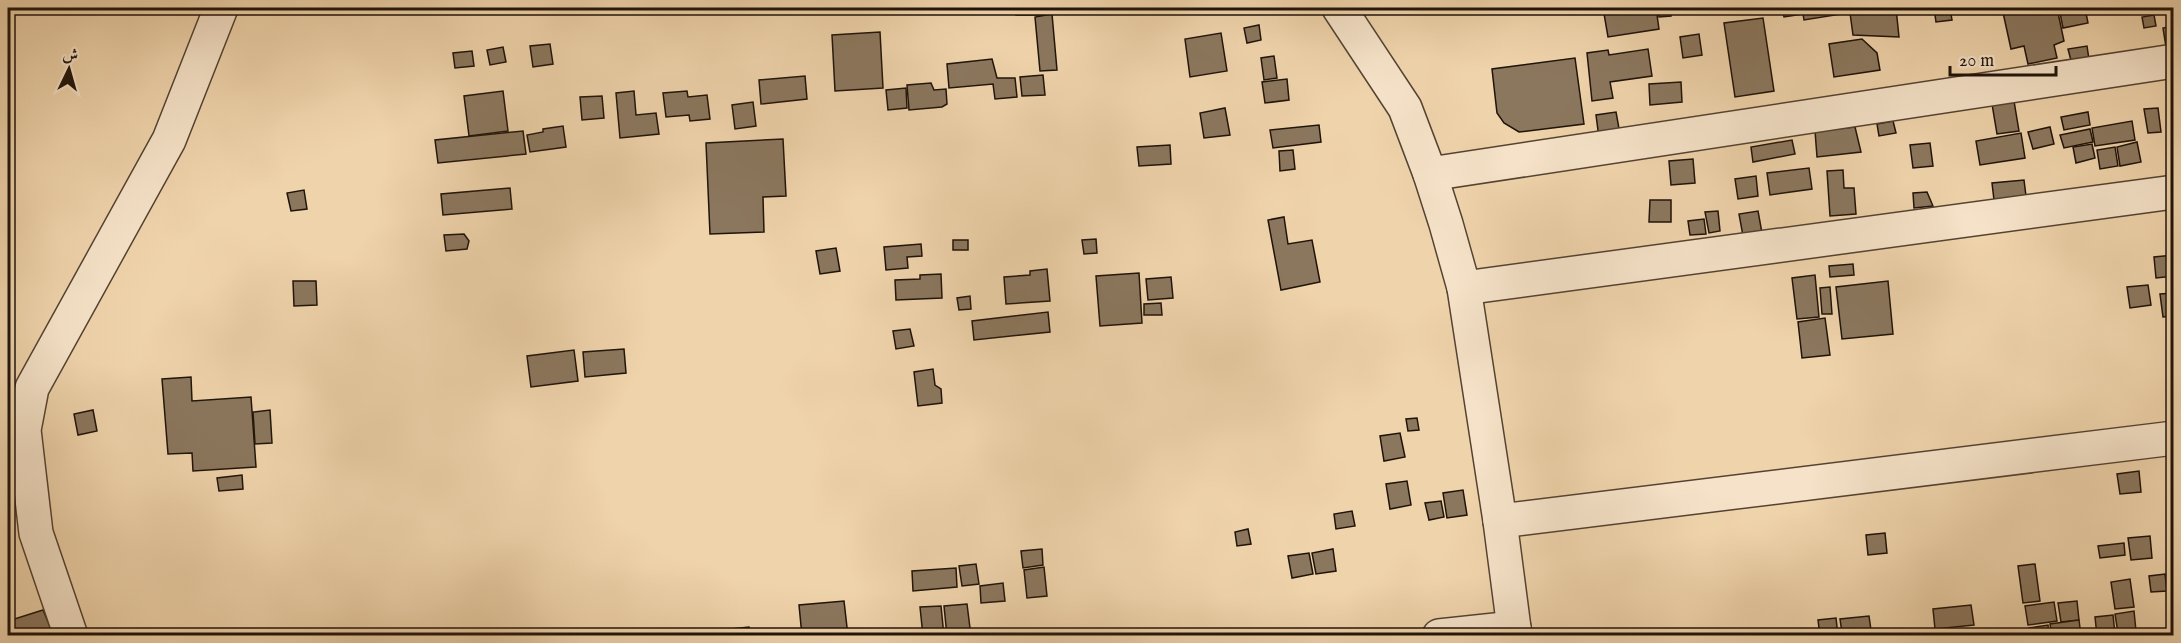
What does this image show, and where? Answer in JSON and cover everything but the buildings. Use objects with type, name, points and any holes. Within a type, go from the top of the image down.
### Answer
[{"type":"street","points":[[71,636],[36,533],[24,430],[32,387],[169,140],[221,8]]},
{"type":"street","points":[[1339,8],[1405,108],[1430,174],[1464,288],[1515,632],[1439,636]]},
{"type":"street","points":[[1430,174],[2174,61]]},
{"type":"street","points":[[1464,288],[2174,192]]},
{"type":"street","points":[[1500,521],[2174,438]]}]
